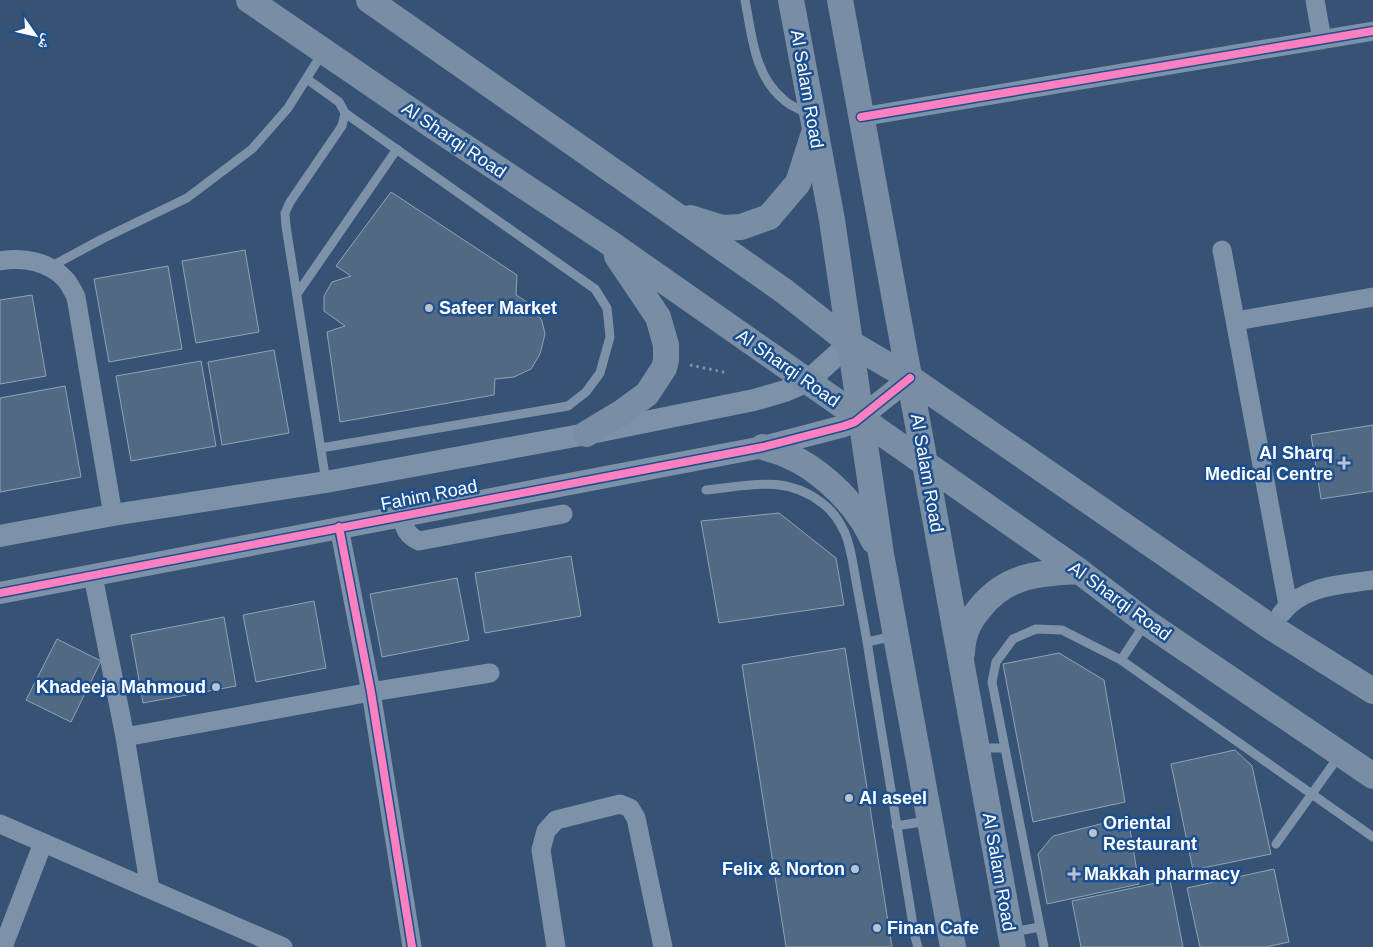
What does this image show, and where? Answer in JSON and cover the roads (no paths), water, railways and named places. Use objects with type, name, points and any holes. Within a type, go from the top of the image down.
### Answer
[{"type":"main road","name":"Al Sharqi Road","points":[[249,0],[323,52],[607,241],[1079,571],[1146,622],[1373,776]]},
{"type":"main road","name":"Al Salam Road","points":[[791,0],[832,220],[881,554],[953,947]]},
{"type":"main road","name":"Al Salam Road","points":[[840,0],[1012,940]]},
{"type":"main road","points":[[377,2],[671,213],[784,291],[850,343],[910,378],[1271,627],[1373,691]]},
{"type":"main road","points":[[671,213],[722,228],[741,226],[769,217],[798,183],[814,123]]},
{"type":"main road","points":[[586,434],[621,413],[647,394],[664,368],[666,360],[666,345],[658,317],[607,241]]},
{"type":"main road","points":[[893,292],[923,362],[956,410]]},
{"type":"main road","points":[[763,447],[790,456],[811,468],[829,483],[846,499],[861,518],[881,554]]},
{"type":"main road","points":[[961,664],[963,636],[975,614],[991,594],[1018,580],[1049,572],[1079,571]]},
{"type":"street","points":[[1315,0],[1322,40]]},
{"type":"street","points":[[861,117],[1373,31]]},
{"type":"street","points":[[1222,250],[1288,605]]},
{"type":"street","points":[[0,261],[12,259],[36,262],[50,267],[66,280],[76,297],[113,515]]},
{"type":"street","points":[[1236,321],[1373,297]]},
{"type":"street","name":"Fahim Road","points":[[0,536],[113,515],[326,482],[586,434],[754,400],[785,391],[808,381],[850,343]]},
{"type":"street","name":"Fahim Road","points":[[0,593],[763,447],[844,426],[861,418],[910,378]]},
{"type":"street","points":[[401,516],[406,532],[411,538],[419,541],[563,514]]},
{"type":"street","points":[[339,527],[371,692],[412,947]]},
{"type":"street","points":[[94,576],[125,737],[150,889]]},
{"type":"street","points":[[1271,627],[1288,605],[1298,598],[1320,588],[1373,580]]},
{"type":"street","points":[[125,737],[371,692],[490,673]]},
{"type":"street","points":[[556,947],[541,850],[546,831],[556,820],[620,804],[630,808],[636,818],[663,947]]},
{"type":"street","points":[[0,824],[283,947]]},
{"type":"street","points":[[3,947],[43,843]]},
{"type":"lane","points":[[746,0],[755,53],[760,68],[769,84],[784,101],[814,123]]},
{"type":"lane","points":[[50,267],[102,239],[187,198],[252,149],[288,108],[323,52]]},
{"type":"lane","points":[[307,80],[339,102],[345,113],[595,289],[607,308],[610,337],[600,372],[586,392],[568,406],[321,448]]},
{"type":"lane","points":[[326,482],[285,213],[290,202],[342,126],[345,113]]},
{"type":"lane","points":[[297,294],[397,149]]},
{"type":"lane","points":[[706,490],[775,483],[792,486],[824,504],[836,518],[845,534],[850,551],[867,642],[896,826],[918,947]]},
{"type":"lane","points":[[1121,660],[1146,622]]},
{"type":"lane","points":[[1044,947],[992,682],[996,662],[1013,639],[1036,629],[1062,630],[1121,660],[1373,837]]},
{"type":"lane","points":[[867,642],[896,636]]},
{"type":"lane","points":[[977,748],[1005,748]]},
{"type":"lane","points":[[1276,844],[1340,754]]},
{"type":"lane","points":[[896,826],[930,820]]},
{"type":"lane","points":[[1012,940],[1040,927]]},
{"type":"place","name":"Safeer Market","points":[[429,308]]},
{"type":"place","name":"Al Sharq Medical Centre","points":[[1344,463]]},
{"type":"place","name":"Khadeeja Mahmoud","points":[[216,687]]},
{"type":"place","name":"Al aseel","points":[[849,798]]},
{"type":"place","name":"Oriental Restaurant","points":[[1093,833]]},
{"type":"place","name":"Felix & Norton","points":[[855,869]]},
{"type":"place","name":"Makkah pharmacy","points":[[1074,874]]},
{"type":"place","name":"Finan Cafe","points":[[877,928]]}]
